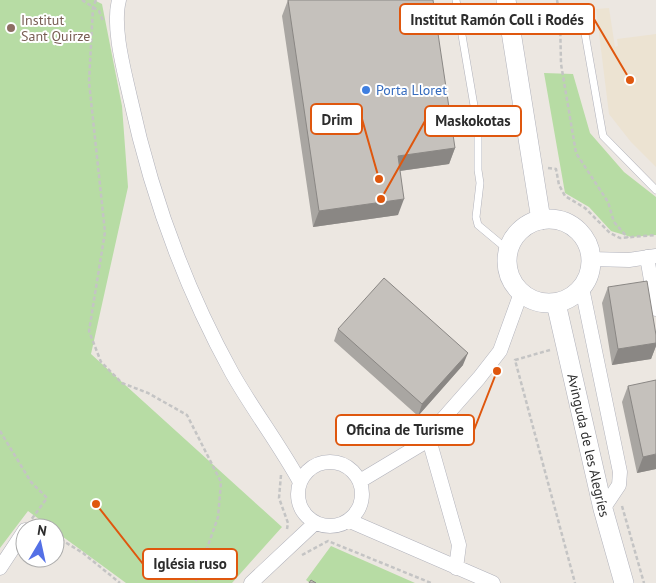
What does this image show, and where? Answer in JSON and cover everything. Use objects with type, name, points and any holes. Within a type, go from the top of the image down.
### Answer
[{"type":"main road","points":[[506,0],[541,220]]},
{"type":"main road","points":[[541,220],[559,220],[575,228],[586,242],[591,259],[590,270],[582,288],[573,296],[556,303],[543,303],[531,300],[512,283],[508,270],[508,250],[518,233],[528,225],[541,220]]},
{"type":"main road","name":"Avinguda de les Alegríes","points":[[556,303],[603,509]]},
{"type":"main road","points":[[603,509],[624,583]]},
{"type":"street","points":[[119,0],[117,19],[128,88],[140,144],[165,226],[189,286],[218,346],[253,408],[281,447],[300,482]]},
{"type":"street","points":[[591,259],[629,260],[651,256],[656,309]]},
{"type":"street","name":"Avinguda de les Alegríes","points":[[582,288],[591,341],[620,472],[619,485],[603,509]]},
{"type":"street","points":[[360,481],[420,446],[500,351],[521,293]]},
{"type":"street","points":[[428,436],[459,545],[456,568]]},
{"type":"street","points":[[324,462],[346,465],[360,481],[363,498],[356,514],[350,521],[333,527],[315,523],[302,510],[298,491],[300,482],[310,469],[324,462]]},
{"type":"street","points":[[350,521],[493,583]]},
{"type":"street","points":[[251,583],[315,523]]},
{"type":"street","points":[[0,568],[15,545]]},
{"type":"lane","points":[[456,0],[478,129],[478,170],[480,183],[476,217],[478,225],[508,250]]},
{"type":"lane","points":[[584,28],[603,136],[656,190]]},
{"type":"path","points":[[96,0],[93,7],[89,82],[105,232],[89,331],[101,362],[122,383],[148,393],[187,415],[221,482],[218,517],[195,583]]},
{"type":"path","points":[[557,0],[560,17],[562,64],[576,153],[608,202],[614,222],[628,238]]},
{"type":"path","points":[[533,165],[556,169],[559,185],[565,196],[585,208],[610,233],[620,238],[656,235]]},
{"type":"path","points":[[554,349],[515,360],[575,583]]},
{"type":"path","points":[[0,431],[31,482],[47,498],[33,518]]},
{"type":"path","points":[[284,552],[292,562],[311,548],[328,541],[431,583]]},
{"type":"path","points":[[65,542],[83,553],[120,583]]},
{"type":"shaded area","points":[[609,8],[615,47],[618,46],[617,39],[656,34],[656,167],[631,142],[609,114],[596,9]]},
{"type":"green space","points":[[0,0],[94,0],[102,4],[122,106],[128,187],[91,354],[282,527],[232,583],[126,583],[65,538],[65,518],[37,518],[28,511],[23,518],[15,518],[15,528],[0,548]]},
{"type":"green space","points":[[544,73],[573,74],[590,133],[624,172],[656,197],[656,235],[631,237],[611,231],[589,207],[565,193]]},
{"type":"green space","points":[[331,546],[415,583],[310,583],[306,580]]},
{"type":"building","name":"Porta Lloret","points":[[288,0],[433,0],[455,148],[398,156],[404,199],[319,211]]},
{"type":"building","points":[[384,278],[468,353],[422,404],[338,329]]},
{"type":"building","points":[[647,281],[656,343],[618,349],[608,287]]},
{"type":"building","points":[[656,380],[656,454],[643,457],[628,386]]},
{"type":"place","name":"Institut Sant Quirze","points":[[11,28]]},
{"type":"place","name":"Institut Ramón Coll i Rodés","points":[[630,80]]},
{"type":"place","name":"Porta Lloret","points":[[366,90]]},
{"type":"place","name":"Drim","points":[[379,179]]},
{"type":"place","name":"Maskokotas","points":[[381,199]]},
{"type":"place","name":"Oficina de Turisme","points":[[497,371]]},
{"type":"place","name":"Iglésia ruso","points":[[96,504]]}]
